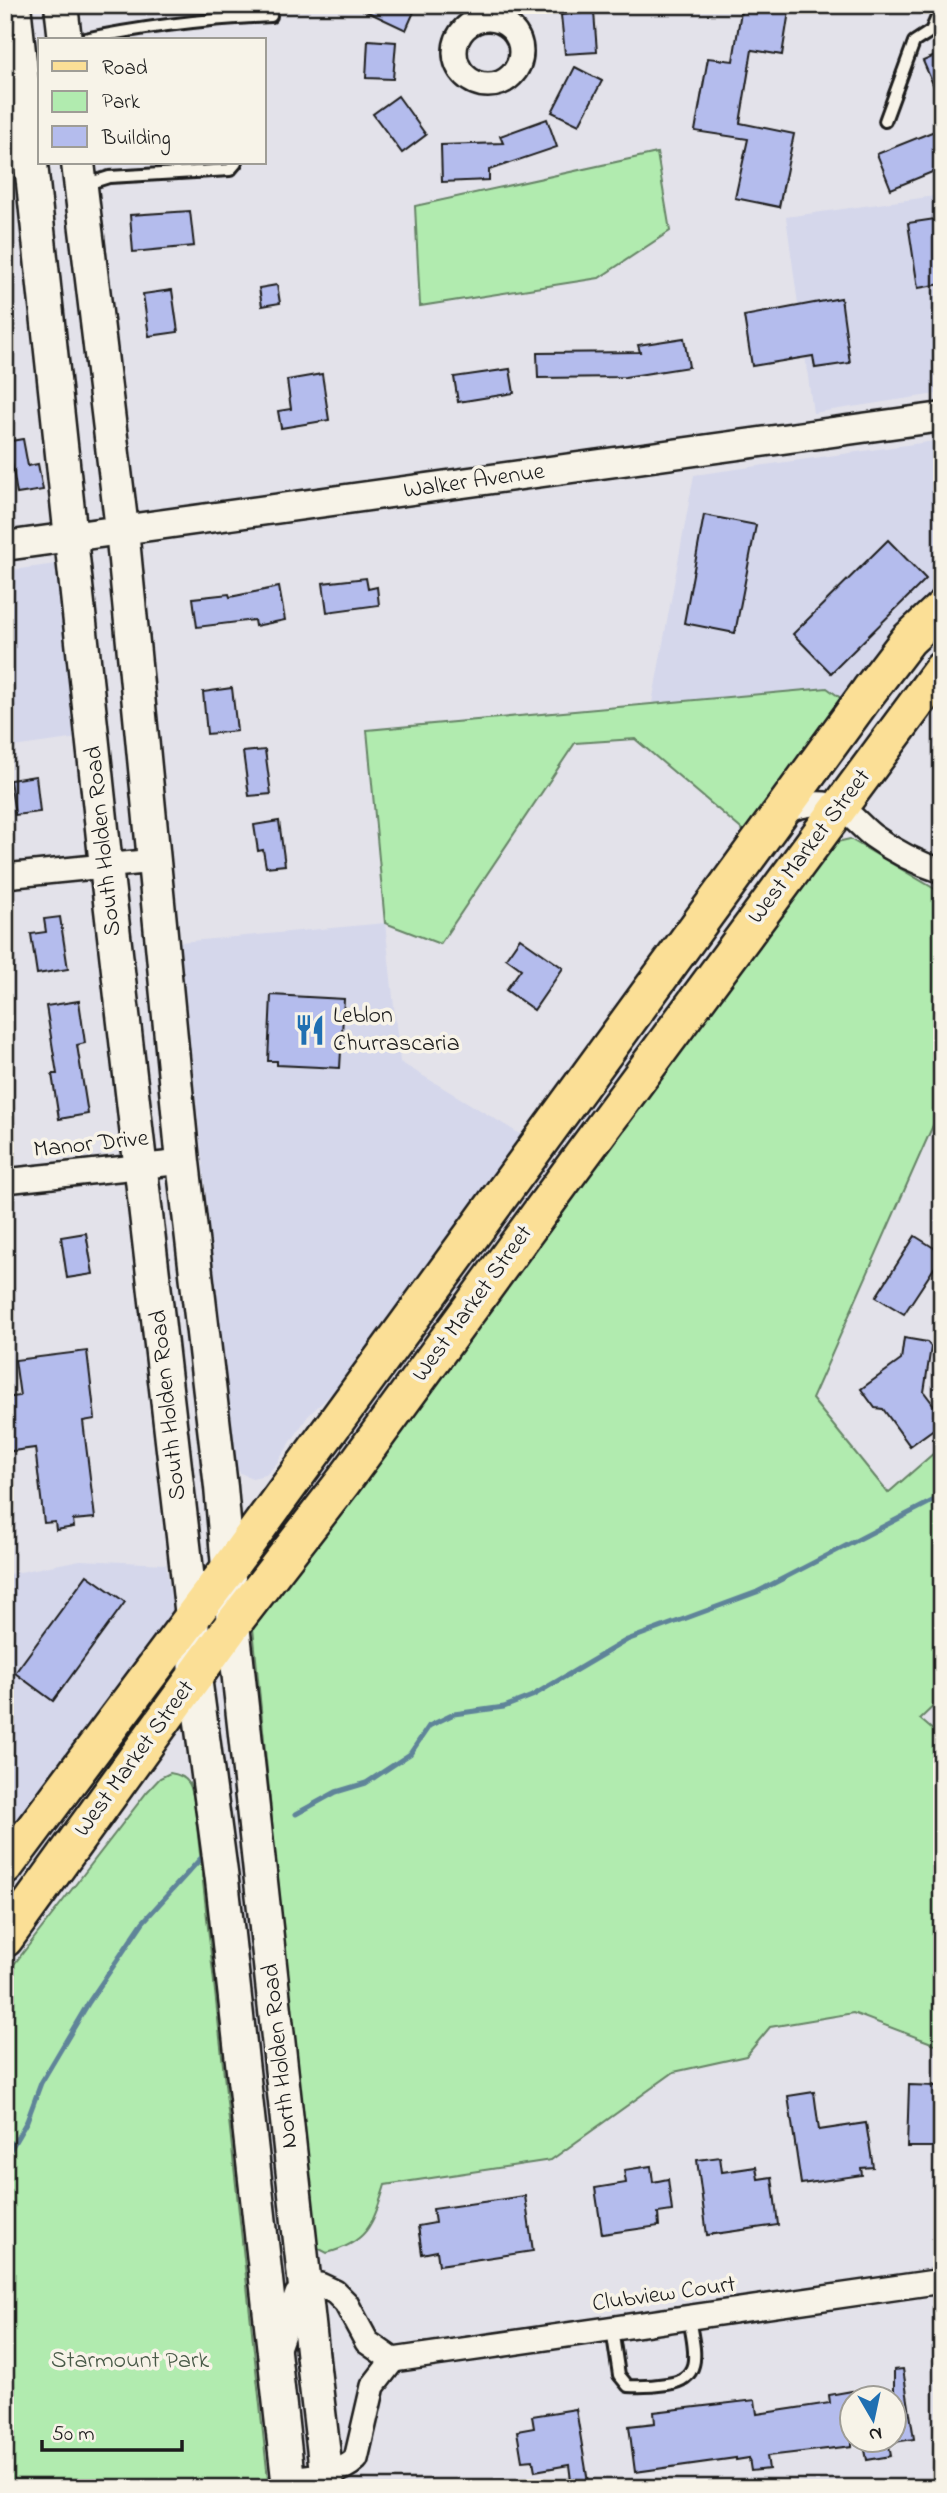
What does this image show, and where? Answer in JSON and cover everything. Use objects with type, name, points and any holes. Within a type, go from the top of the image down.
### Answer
[{"type":"main road","name":"South Holden Road","points":[[14,5],[106,866],[192,1617],[195,1677]]},
{"type":"main road","points":[[61,5],[65,38]]},
{"type":"main road","name":"South Holden Road","points":[[80,174],[122,529],[183,1162],[233,1624]]},
{"type":"main road","name":"West Market Street","points":[[5,1867],[229,1568],[908,640],[942,608]]},
{"type":"main road","name":"West Market Street","points":[[5,1939],[233,1624],[343,1482],[942,669]]},
{"type":"main road","name":"North Holden Road","points":[[233,1624],[328,2481]]},
{"type":"main road","name":"North Holden Road","points":[[195,1677],[222,1880],[288,2483]]},
{"type":"street","name":"Walker Avenue","points":[[5,546],[942,417]]},
{"type":"street","points":[[780,814],[795,807],[817,803],[839,808],[872,835],[912,861],[942,871]]},
{"type":"street","points":[[5,876],[154,861]]},
{"type":"street","name":"Manor Drive","points":[[5,1181],[183,1162]]},
{"type":"street","name":"Clubview Court","points":[[393,2360],[942,2281]]},
{"type":"street","points":[[275,2357],[297,2294],[306,2287],[320,2284],[335,2292],[346,2303],[367,2342],[393,2360],[373,2386],[356,2459],[328,2481],[288,2483]]},
{"type":"lane","points":[[885,121],[914,42],[931,31],[942,6]]},
{"type":"lane","points":[[89,38],[225,18],[271,16]]},
{"type":"lane","points":[[80,174],[109,177],[230,170],[235,164]]},
{"type":"lane","points":[[612,2329],[619,2375],[628,2386],[679,2383],[691,2374],[695,2359],[688,2318]]},
{"type":"shaded area","points":[[942,195],[942,393],[813,413],[786,217]]},
{"type":"shaded area","points":[[942,440],[942,589],[846,702],[652,703],[694,475]]},
{"type":"shaded area","points":[[56,564],[78,738],[5,748],[5,571]]},
{"type":"shaded area","points":[[385,923],[400,1062],[525,1137],[357,1369],[308,1416],[266,1475],[252,1478],[240,1473],[233,1462],[180,942]]},
{"type":"shaded area","points":[[80,1560],[166,1564],[173,1610],[169,1620],[5,1844],[5,1575]]},
{"type":"green space","points":[[657,153],[670,231],[599,278],[420,306],[415,206]]},
{"type":"green space","points":[[827,688],[846,702],[746,833],[635,739],[575,743],[440,944],[385,923],[367,730]]},
{"type":"green space","points":[[850,839],[942,891],[942,1105],[812,1399],[888,1493],[942,1446],[942,1698],[920,1719],[942,1738],[942,2047],[853,2013],[770,2027],[746,2056],[674,2072],[551,2160],[385,2185],[377,2210],[361,2237],[327,2253],[314,2246],[253,1628],[817,866],[837,842]]},
{"type":"green space","name":"Starmount Park","points":[[170,1773],[183,1777],[190,1784],[195,1808],[269,2488],[5,2488],[5,1976],[147,1792],[160,1778]]},
{"type":"building","points":[[353,5],[417,5],[406,30]]},
{"type":"building","points":[[742,5],[790,5],[782,55],[752,50],[740,123],[794,134],[779,207],[735,198],[748,139],[695,131],[708,58],[733,61]]},
{"type":"building","points":[[594,12],[597,52],[565,54],[561,15]]},
{"type":"building","points":[[368,40],[396,42],[393,79],[366,78]]},
{"type":"building","points":[[942,53],[942,105],[923,61]]},
{"type":"building","points":[[575,67],[602,81],[579,125],[552,112]]},
{"type":"building","points":[[398,96],[426,135],[402,153],[373,114]]},
{"type":"building","points":[[547,119],[557,147],[489,170],[489,180],[442,182],[441,145],[503,143],[500,136]]},
{"type":"building","points":[[942,128],[942,168],[891,189],[877,154]]},
{"type":"building","points":[[190,211],[194,246],[133,252],[130,215]]},
{"type":"building","points":[[942,218],[942,284],[918,288],[908,223]]},
{"type":"building","points":[[277,285],[280,303],[262,306],[259,288]]},
{"type":"building","points":[[172,290],[178,332],[149,336],[143,294]]},
{"type":"building","points":[[841,298],[850,363],[815,368],[813,356],[752,366],[744,316]]},
{"type":"building","points":[[684,338],[689,367],[625,377],[538,378],[537,353],[640,352],[638,345]]},
{"type":"building","points":[[510,369],[514,393],[458,402],[454,377]]},
{"type":"building","points":[[322,374],[329,420],[281,428],[278,411],[291,409],[287,380]]},
{"type":"building","points":[[23,439],[28,466],[38,464],[43,490],[17,494],[11,457],[5,457],[5,442]]},
{"type":"building","points":[[704,515],[756,525],[735,633],[684,623]]},
{"type":"building","points":[[888,540],[926,579],[831,673],[793,634]]},
{"type":"building","points":[[366,578],[368,589],[377,587],[379,605],[327,612],[323,583]]},
{"type":"building","points":[[279,587],[285,620],[255,626],[254,620],[197,627],[193,598],[229,594],[230,597]]},
{"type":"building","points":[[232,688],[237,731],[207,734],[203,692]]},
{"type":"building","points":[[265,750],[271,794],[249,796],[243,752]]},
{"type":"building","points":[[36,776],[40,812],[15,815],[10,780]]},
{"type":"building","points":[[279,821],[285,865],[266,867],[263,850],[258,851],[254,825]]},
{"type":"building","points":[[60,917],[68,969],[37,974],[31,934],[46,932],[44,919]]},
{"type":"building","points":[[520,938],[563,968],[534,1010],[506,990],[521,969],[506,958]]},
{"type":"building","points":[[271,995],[344,999],[340,1068],[277,1065],[277,1061],[268,1061]]},
{"type":"building","points":[[79,1001],[85,1043],[77,1045],[88,1114],[59,1119],[52,1074],[57,1074],[46,1006]]},
{"type":"building","points":[[86,1233],[93,1274],[67,1278],[61,1237]]},
{"type":"building","points":[[915,1236],[942,1253],[942,1256],[904,1314],[876,1297]]},
{"type":"building","points":[[904,1338],[927,1342],[931,1347],[924,1392],[942,1416],[942,1423],[910,1446],[883,1409],[875,1408],[861,1389],[901,1360]]},
{"type":"building","points":[[87,1351],[95,1419],[83,1421],[95,1518],[73,1520],[74,1527],[56,1530],[55,1522],[44,1523],[35,1448],[5,1452],[5,1398],[20,1396],[15,1360]]},
{"type":"building","points":[[87,1575],[125,1602],[53,1701],[15,1673]]},
{"type":"building","points":[[909,2085],[937,2086],[936,2101],[942,2101],[942,2147],[907,2147]]},
{"type":"building","points":[[814,2092],[819,2130],[866,2123],[873,2167],[861,2168],[862,2175],[801,2184],[788,2096]]},
{"type":"building","points":[[720,2157],[722,2172],[756,2167],[758,2179],[772,2177],[778,2225],[707,2235],[697,2160]]},
{"type":"building","points":[[651,2166],[653,2182],[668,2179],[672,2211],[658,2213],[659,2226],[602,2234],[595,2188],[626,2183],[624,2170]]},
{"type":"building","points":[[525,2196],[533,2251],[439,2265],[437,2251],[422,2254],[418,2226],[435,2223],[433,2209]]},
{"type":"building","points":[[903,2369],[905,2384],[894,2384],[894,2370]]},
{"type":"building","points":[[838,2393],[838,2448],[767,2456],[769,2469],[751,2471],[749,2458],[736,2458],[635,2472],[629,2426],[655,2423],[654,2412],[755,2400],[757,2414],[830,2403],[829,2395]]},
{"type":"building","points":[[908,2401],[914,2439],[908,2440]]},
{"type":"building","points":[[576,2409],[589,2488],[572,2488],[569,2465],[535,2471],[533,2460],[522,2461],[517,2431],[534,2428],[532,2416]]},
{"type":"building","points":[[866,2454],[891,2454],[891,2456],[867,2460]]},
{"type":"waterway","points":[[296,1814],[336,1792],[366,1783],[410,1754],[429,1726],[454,1714],[504,1707],[532,1696],[627,1640],[757,1592],[942,1496]]},
{"type":"waterway","points":[[5,2159],[27,2121],[41,2083],[89,2002],[143,1922],[202,1857]]},
{"type":"place","name":"Leblon Churrascaria","points":[[310,1030]]}]
